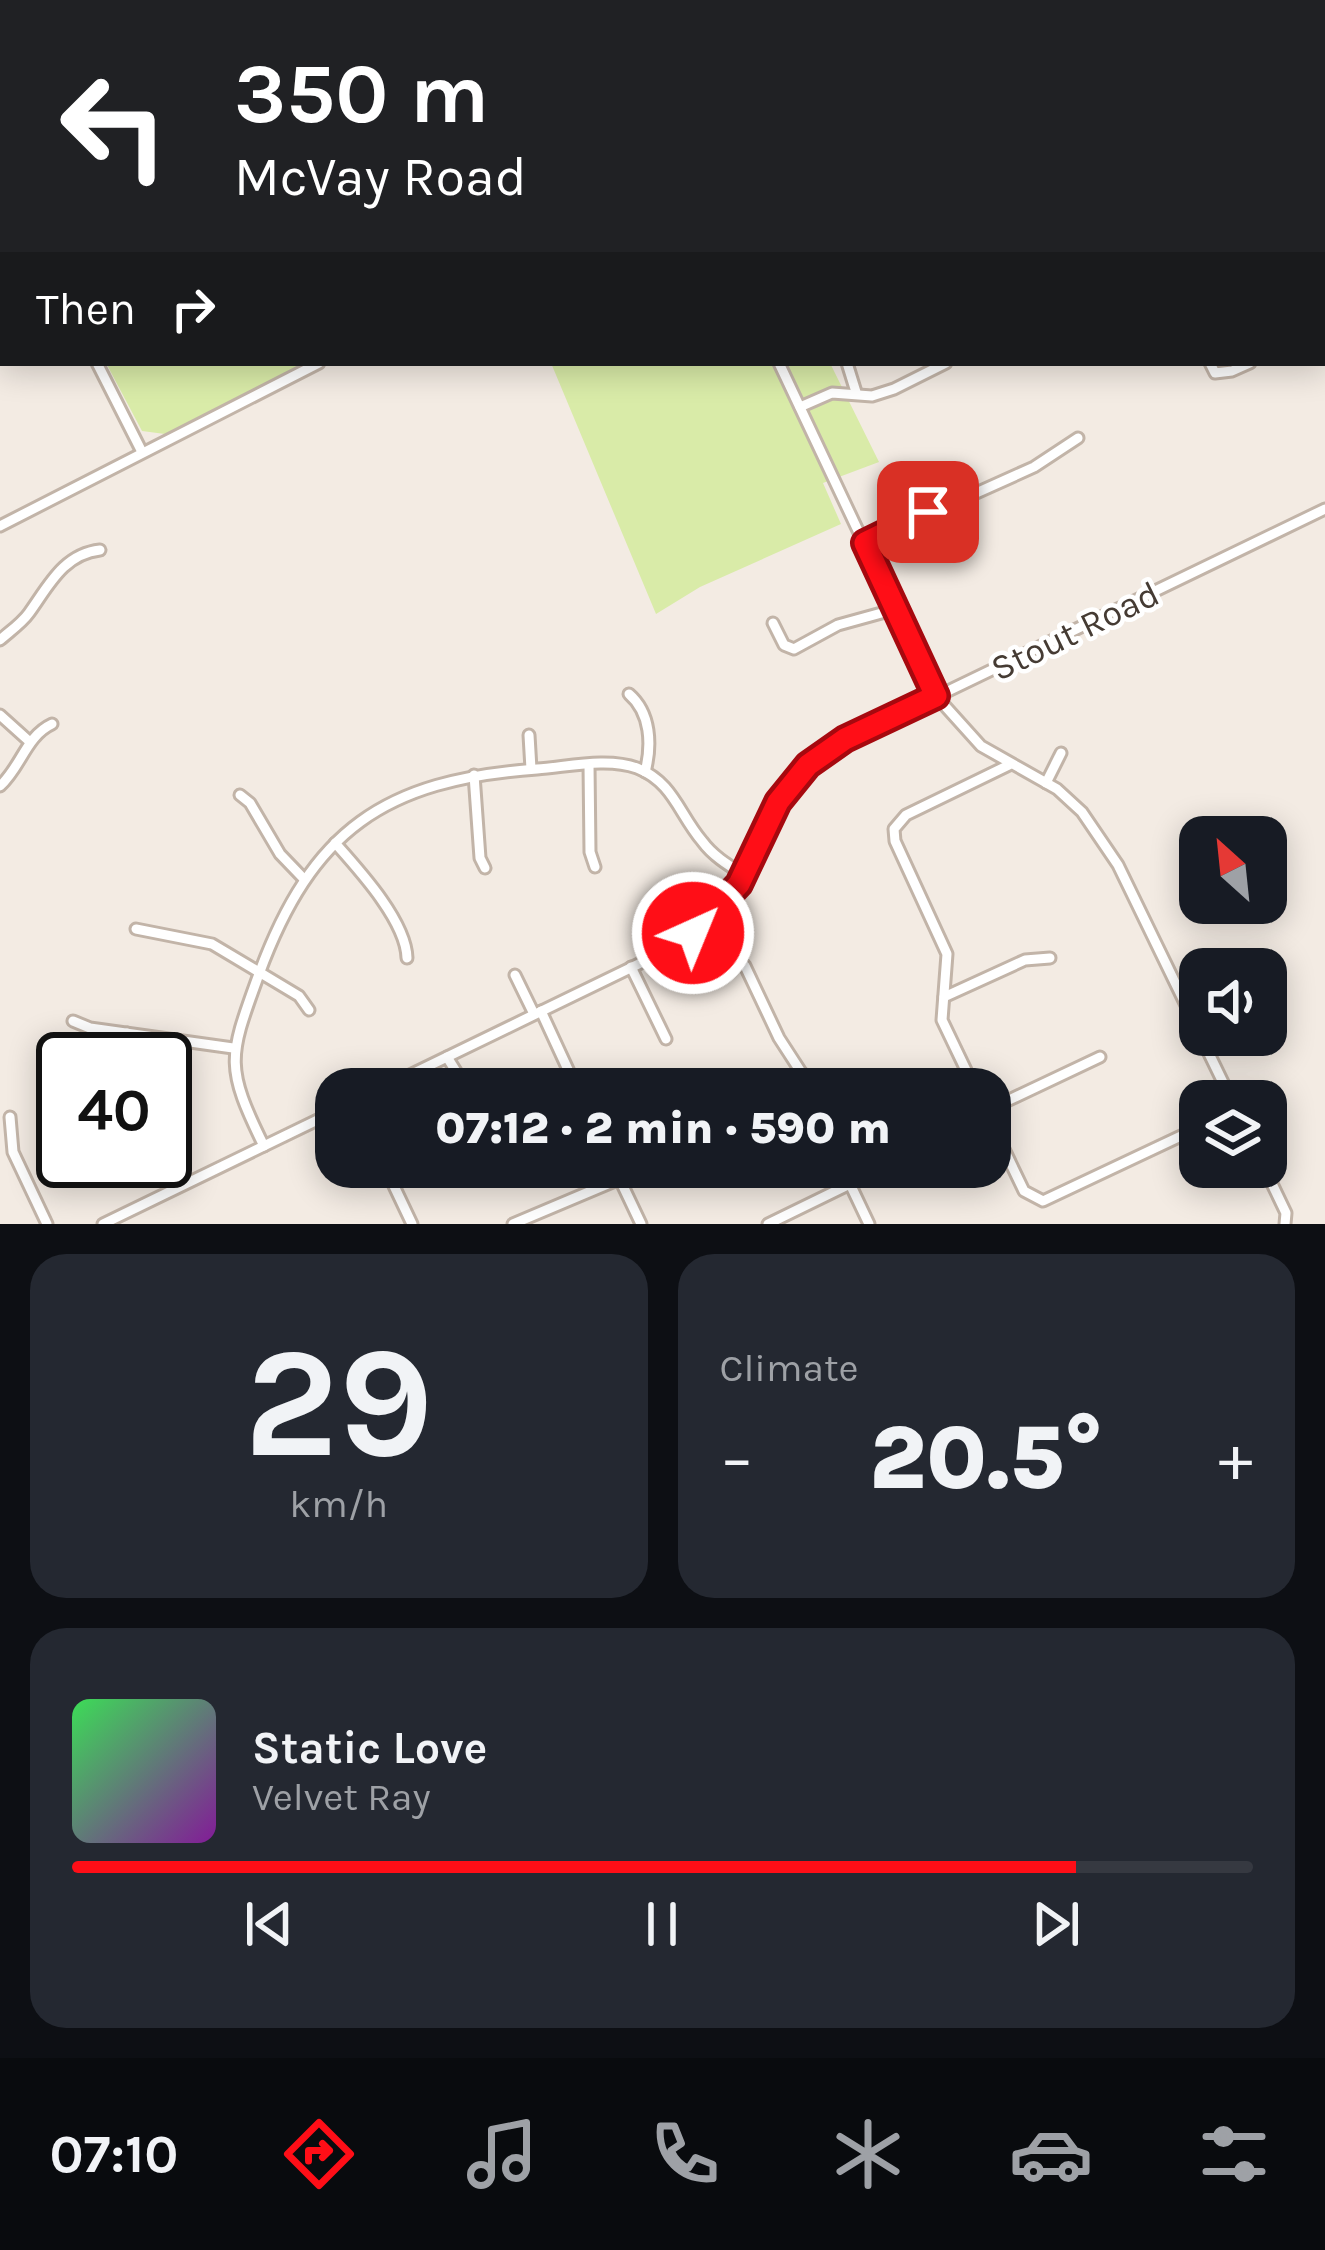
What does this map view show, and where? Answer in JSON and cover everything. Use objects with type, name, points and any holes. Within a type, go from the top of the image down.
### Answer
[{"type":"street","points":[[99,366],[142,452]]},
{"type":"street","points":[[0,526],[313,366]]},
{"type":"street","points":[[780,366],[936,696],[971,738],[1075,803],[1111,852],[1179,992]]},
{"type":"street","points":[[848,366],[856,392]]},
{"type":"street","points":[[800,407],[832,393],[872,396],[940,366]]},
{"type":"street","points":[[1213,368],[1232,371],[1243,366]]},
{"type":"street","points":[[865,543],[1034,466],[1078,438]]},
{"type":"street","name":"Stout Road","points":[[424,1068],[631,968],[706,922],[744,875],[778,802],[808,765],[845,739],[1325,509]]},
{"type":"street","points":[[0,640],[28,615],[52,578],[87,551],[100,550]]},
{"type":"street","points":[[773,623],[784,645],[794,649],[831,628],[896,610]]},
{"type":"street","points":[[629,694],[640,703],[647,722],[646,772]]},
{"type":"street","points":[[0,715],[30,742]]},
{"type":"street","points":[[0,786],[22,761],[30,742],[52,724]]},
{"type":"street","points":[[529,735],[531,770]]},
{"type":"street","points":[[1046,783],[1061,753]]},
{"type":"street","points":[[589,765],[590,852],[595,867]]},
{"type":"street","points":[[264,1146],[237,1087],[233,1048],[276,928],[304,879],[335,843],[405,795],[474,775],[627,765],[646,772],[673,794],[711,851],[744,875]]},
{"type":"street","points":[[965,1068],[942,1019],[947,954],[895,841],[894,829],[906,815],[1009,765]]},
{"type":"street","points":[[474,775],[480,858],[485,868]]},
{"type":"street","points":[[240,795],[250,803],[280,854],[304,879]]},
{"type":"street","points":[[335,843],[377,895],[405,943],[407,958]]},
{"type":"street","points":[[706,922],[745,966],[779,1038],[799,1068]]},
{"type":"street","points":[[136,929],[196,938],[299,995],[310,1010]]},
{"type":"street","points":[[944,998],[1025,960],[1050,958]]},
{"type":"street","points":[[631,968],[666,1039]]},
{"type":"street","points":[[515,974],[566,1068]]},
{"type":"street","points":[[73,1021],[120,1032]]},
{"type":"street","points":[[192,1042],[233,1048]]},
{"type":"street","points":[[447,1057],[454,1068]]},
{"type":"street","points":[[1011,1099],[1100,1057]]},
{"type":"street","points":[[10,1118],[13,1152],[47,1224]]},
{"type":"street","points":[[103,1224],[315,1121]]},
{"type":"street","points":[[1011,1164],[1022,1187],[1035,1199],[1056,1197],[1179,1136]]},
{"type":"street","points":[[396,1188],[412,1224]]},
{"type":"street","points":[[513,1224],[602,1188]]},
{"type":"street","points":[[624,1188],[641,1224]]},
{"type":"street","points":[[768,1224],[842,1188]]},
{"type":"street","points":[[852,1188],[869,1224]]},
{"type":"street","points":[[1274,1188],[1285,1210],[1285,1224]]},
{"type":"green space","points":[[108,366],[303,366],[165,434],[142,431]]},
{"type":"green space","points":[[552,366],[831,366],[879,462],[823,483],[841,524],[700,587],[656,614]]},
{"type":"route","points":[[693,933],[739,884],[778,802],[808,765],[845,739],[936,696],[865,543],[928,512]]}]
